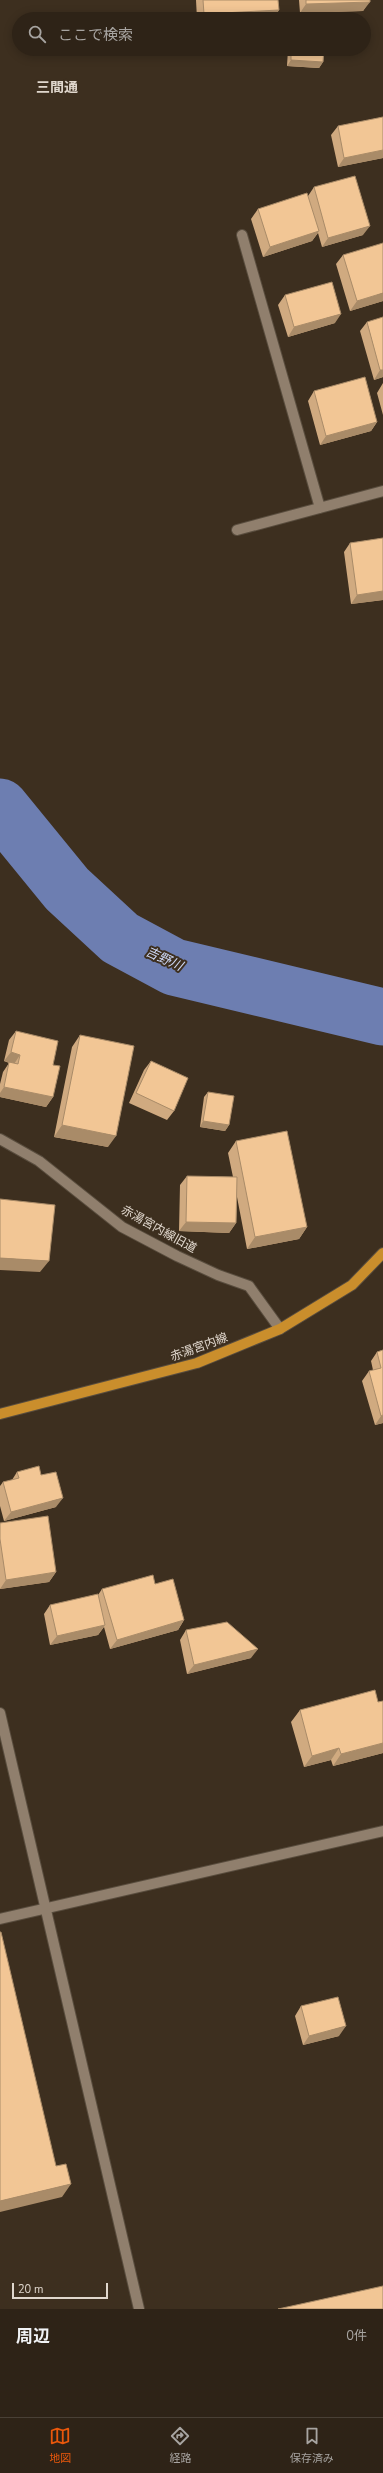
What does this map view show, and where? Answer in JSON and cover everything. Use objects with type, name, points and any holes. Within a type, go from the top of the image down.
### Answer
[{"type":"main road","name":"赤湯宮内線","points":[[0,1414],[198,1363],[280,1329],[352,1284],[383,1254]]},
{"type":"street","points":[[242,235],[320,508]]},
{"type":"street","points":[[236,530],[383,491]]},
{"type":"street","name":"赤湯宮内線旧道","points":[[0,1139],[39,1161],[122,1227],[211,1272],[249,1286],[280,1329]]},
{"type":"street","points":[[0,1713],[139,2309]]},
{"type":"street","points":[[0,1919],[383,1831]]},
{"type":"building","points":[[203,0],[278,0],[279,10],[242,12],[204,12]]},
{"type":"building","points":[[306,0],[370,0],[370,2],[306,4]]},
{"type":"building","points":[[291,56],[323,56],[323,62],[291,60]]},
{"type":"building","points":[[383,117],[383,150],[344,158],[338,126]]},
{"type":"building","points":[[355,176],[370,226],[328,238],[314,187]]},
{"type":"building","points":[[307,193],[319,231],[270,247],[258,209]]},
{"type":"building","points":[[383,243],[383,293],[357,301],[343,255]]},
{"type":"building","points":[[332,282],[341,314],[294,327],[285,295]]},
{"type":"building","points":[[383,317],[383,370],[380,370],[367,322]]},
{"type":"building","points":[[365,377],[377,422],[326,436],[314,391]]},
{"type":"building","points":[[383,538],[383,591],[357,595],[350,543]]},
{"type":"building","points":[[16,1031],[58,1041],[53,1065],[60,1066],[53,1097],[4,1087],[9,1062],[18,1064],[20,1055],[11,1052]]},
{"type":"building","points":[[80,1035],[134,1046],[116,1136],[62,1125]]},
{"type":"building","points":[[151,1061],[188,1078],[174,1111],[136,1093]]},
{"type":"building","points":[[208,1092],[234,1096],[229,1125],[203,1121]]},
{"type":"building","points":[[287,1131],[307,1227],[255,1237],[236,1141]]},
{"type":"building","points":[[187,1176],[237,1177],[236,1223],[186,1222]]},
{"type":"building","points":[[0,1199],[55,1205],[49,1261],[0,1258]]},
{"type":"building","points":[[383,1350],[383,1415],[381,1416],[369,1371],[381,1368],[377,1352]]},
{"type":"building","points":[[39,1466],[41,1475],[56,1472],[63,1498],[11,1512],[3,1482],[19,1478],[17,1472]]},
{"type":"building","points":[[48,1516],[56,1572],[6,1580],[0,1539],[0,1523]]},
{"type":"building","points":[[153,1575],[155,1584],[173,1579],[184,1620],[117,1640],[102,1589]]},
{"type":"building","points":[[98,1594],[105,1625],[57,1636],[50,1605]]},
{"type":"building","points":[[227,1622],[258,1649],[194,1665],[186,1630]]},
{"type":"building","points":[[375,1690],[378,1702],[383,1701],[383,1743],[341,1754],[339,1748],[312,1756],[300,1710]]},
{"type":"building","points":[[0,1932],[56,2166],[66,2164],[71,2184],[0,2201]]},
{"type":"building","points":[[338,1997],[346,2026],[309,2036],[301,2006]]},
{"type":"building","points":[[383,2286],[383,2309],[278,2309]]},
{"type":"waterway","name":"吉野川","points":[[0,807],[67,889],[120,938],[174,967],[383,1017]]},
{"type":"district","name":"三間通","points":[[57,87]]}]
